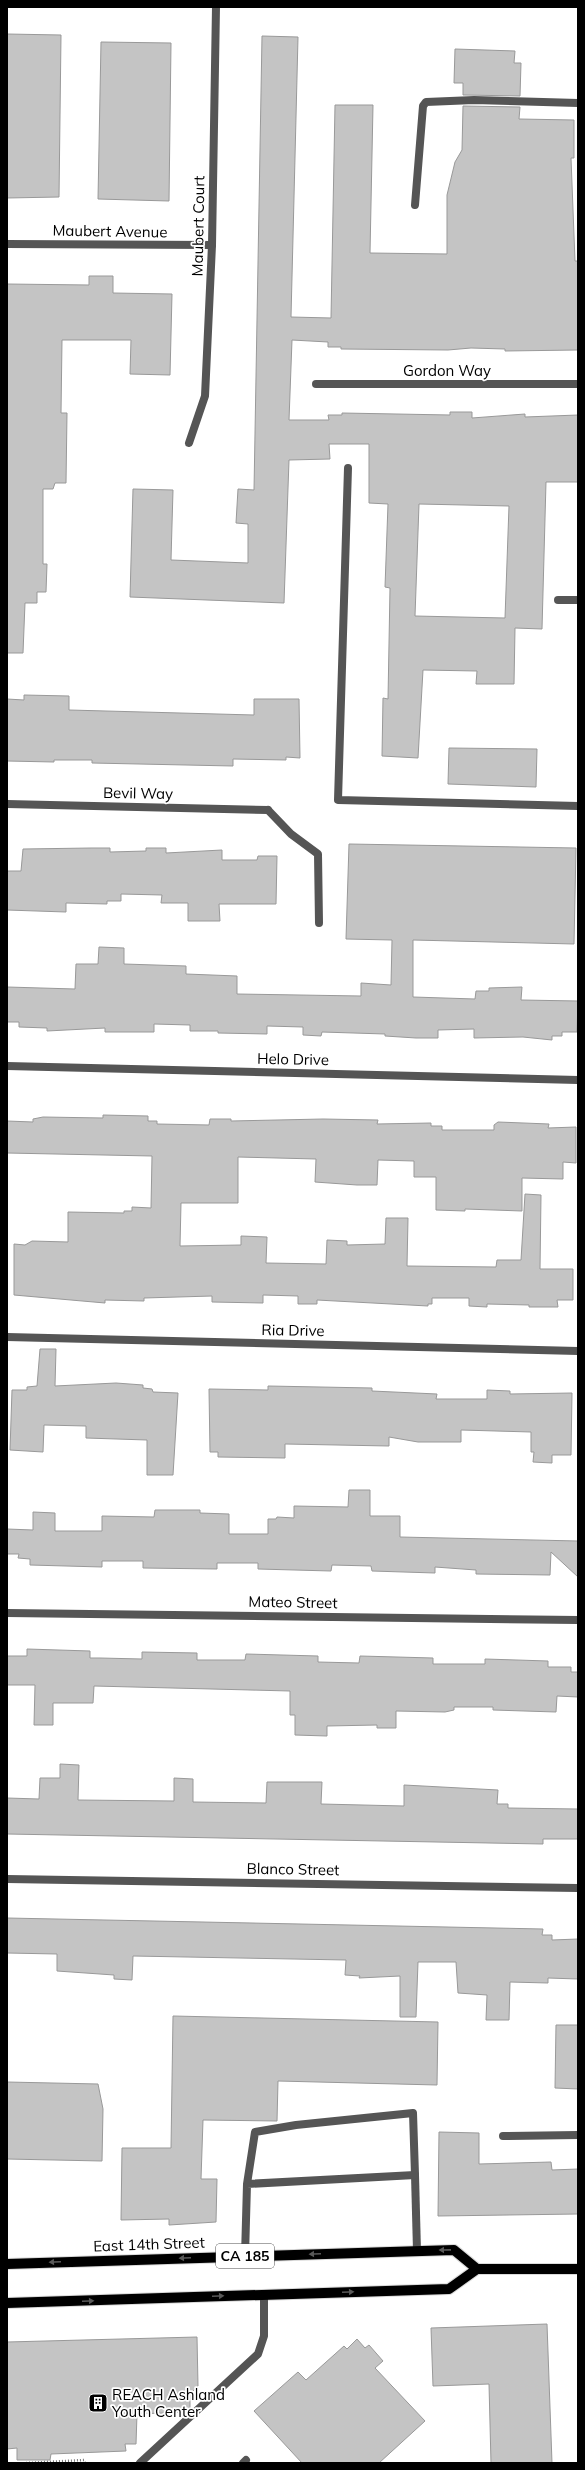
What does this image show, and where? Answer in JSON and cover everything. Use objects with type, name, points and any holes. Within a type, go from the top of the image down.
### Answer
[{"type":"main road","name":"East 14th Street","points":[[7,2264],[454,2250],[477,2269]]},
{"type":"main road","points":[[7,2303],[449,2289],[477,2269],[578,2269]]},
{"type":"street","name":"Maubert Court","points":[[189,442],[205,396],[212,246],[216,7]]},
{"type":"street","points":[[415,205],[423,106],[426,102],[474,100],[578,103]]},
{"type":"street","name":"Maubert Avenue","points":[[7,244],[212,246]]},
{"type":"street","name":"Gordon Way","points":[[316,384],[578,384]]},
{"type":"street","points":[[348,468],[338,800],[578,806]]},
{"type":"street","points":[[558,600],[578,600]]},
{"type":"street","name":"Bevil Way","points":[[7,804],[268,810],[291,834],[318,854],[319,923]]},
{"type":"street","name":"Helo Drive","points":[[7,1066],[578,1080]]},
{"type":"street","name":"Ria Drive","points":[[7,1337],[578,1351]]},
{"type":"street","name":"Mateo Street","points":[[7,1613],[578,1620]]},
{"type":"street","name":"Blanco Street","points":[[7,1879],[578,1888]]},
{"type":"street","points":[[245,2256],[246,2184],[255,2132],[296,2125],[413,2114],[417,2251]]},
{"type":"street","points":[[503,2136],[578,2135]]},
{"type":"street","points":[[246,2184],[415,2175]]},
{"type":"street","points":[[140,2463],[258,2354],[264,2336],[264,2294]]},
{"type":"path","points":[[26,2463],[84,2460],[84,2463]]},
{"type":"building","points":[[7,34],[61,35],[59,197],[7,198]]},
{"type":"building","points":[[262,36],[298,37],[291,317],[331,318],[335,105],[373,105],[370,253],[447,254],[447,195],[455,162],[462,150],[463,106],[520,107],[519,119],[574,120],[574,158],[571,158],[575,261],[578,261],[578,350],[505,351],[505,349],[471,348],[448,350],[341,349],[341,347],[328,347],[328,342],[292,340],[289,420],[329,420],[328,415],[342,415],[342,413],[450,415],[450,412],[472,412],[472,418],[525,414],[525,417],[578,415],[578,482],[546,482],[542,629],[515,628],[514,684],[476,684],[477,671],[423,670],[418,758],[382,756],[383,698],[388,699],[390,588],[385,587],[388,504],[369,503],[369,444],[329,444],[330,459],[289,460],[284,603],[130,597],[133,489],[173,490],[171,560],[248,563],[248,524],[236,523],[238,489],[254,490]],"holes":[[[419,504],[509,506],[505,618],[415,616]]]},
{"type":"building","points":[[101,42],[171,43],[169,201],[98,199]]},
{"type":"building","points":[[455,49],[515,51],[514,63],[521,63],[520,96],[463,95],[463,83],[454,83]]},
{"type":"building","points":[[89,276],[113,276],[113,293],[172,294],[170,375],[130,374],[131,340],[62,340],[61,413],[67,413],[66,483],[55,483],[53,489],[43,489],[43,564],[47,564],[46,592],[37,592],[37,603],[25,603],[23,653],[7,653],[7,284],[89,285]]},
{"type":"building","points":[[24,695],[69,696],[69,710],[254,715],[254,699],[299,699],[300,758],[286,757],[286,760],[233,759],[233,766],[92,763],[92,760],[54,760],[54,762],[7,761],[7,699],[24,700]]},
{"type":"building","points":[[449,748],[537,749],[536,787],[448,784]]},
{"type":"building","points":[[349,844],[576,848],[574,944],[413,940],[413,997],[475,999],[476,991],[489,991],[489,988],[522,987],[521,1000],[578,1001],[577,1032],[562,1032],[562,1036],[552,1036],[552,1040],[523,1037],[474,1038],[474,1029],[438,1030],[438,1038],[416,1038],[385,1036],[385,1034],[322,1032],[321,1036],[303,1035],[303,1027],[267,1026],[267,1034],[190,1031],[190,1025],[154,1024],[154,1032],[105,1032],[105,1028],[47,1031],[47,1028],[19,1027],[19,1022],[7,1022],[7,987],[75,989],[76,964],[98,964],[99,947],[124,948],[124,964],[186,966],[186,974],[237,976],[237,994],[361,996],[361,983],[391,985],[392,940],[346,939]]},
{"type":"building","points":[[110,848],[110,852],[146,851],[146,848],[166,848],[166,853],[222,850],[222,860],[257,860],[258,856],[277,856],[276,904],[219,904],[220,921],[188,921],[188,903],[161,903],[162,895],[121,894],[121,901],[107,901],[107,904],[66,903],[66,912],[7,910],[7,871],[21,871],[23,849]]},
{"type":"building","points":[[103,1115],[148,1116],[148,1121],[157,1121],[157,1124],[209,1125],[210,1119],[231,1119],[231,1121],[323,1119],[378,1120],[377,1124],[431,1123],[431,1126],[442,1126],[442,1130],[494,1130],[494,1125],[498,1122],[549,1124],[548,1128],[576,1127],[576,1163],[563,1162],[563,1179],[522,1178],[522,1211],[465,1209],[465,1211],[436,1210],[436,1177],[414,1177],[414,1161],[378,1160],[377,1185],[357,1185],[315,1182],[316,1159],[238,1157],[238,1203],[181,1203],[180,1246],[241,1245],[241,1236],[267,1237],[266,1263],[326,1264],[327,1240],[347,1241],[347,1245],[385,1244],[386,1218],[408,1218],[407,1266],[496,1267],[497,1260],[521,1260],[525,1194],[541,1195],[540,1269],[573,1269],[573,1300],[557,1300],[558,1307],[529,1307],[529,1305],[487,1304],[487,1307],[469,1306],[469,1298],[432,1298],[432,1304],[428,1304],[428,1306],[317,1300],[317,1304],[298,1304],[298,1296],[263,1295],[263,1303],[212,1302],[212,1296],[144,1298],[144,1301],[105,1300],[105,1303],[14,1295],[14,1244],[25,1245],[32,1241],[68,1242],[68,1212],[124,1213],[124,1211],[132,1211],[132,1207],[151,1208],[152,1156],[7,1153],[7,1121],[33,1122],[33,1119],[43,1117],[103,1118]]},
{"type":"building","points":[[40,1349],[56,1349],[55,1386],[116,1383],[143,1385],[143,1388],[152,1389],[153,1392],[178,1393],[173,1475],[147,1475],[147,1440],[86,1438],[86,1426],[44,1425],[43,1452],[10,1450],[12,1390],[27,1390],[27,1387],[37,1386]]},
{"type":"building","points":[[268,1386],[372,1388],[372,1391],[437,1394],[436,1399],[487,1399],[487,1390],[510,1391],[510,1394],[572,1393],[571,1455],[552,1455],[552,1463],[533,1462],[534,1452],[531,1452],[531,1432],[461,1430],[461,1442],[418,1442],[389,1437],[389,1446],[285,1444],[285,1458],[218,1457],[218,1452],[210,1452],[209,1389],[268,1390]]},
{"type":"building","points":[[349,1490],[370,1490],[370,1516],[400,1516],[400,1537],[578,1541],[578,1577],[551,1552],[550,1575],[476,1574],[476,1570],[435,1567],[435,1573],[372,1571],[371,1566],[332,1565],[331,1571],[258,1569],[258,1563],[217,1563],[217,1569],[143,1568],[143,1561],[102,1561],[102,1567],[30,1565],[30,1559],[18,1558],[19,1554],[7,1554],[7,1529],[33,1530],[33,1512],[55,1513],[55,1531],[102,1531],[102,1516],[154,1517],[155,1510],[200,1510],[200,1513],[229,1514],[229,1534],[268,1534],[268,1519],[276,1519],[277,1517],[294,1518],[294,1506],[348,1507]]},
{"type":"building","points":[[27,1649],[90,1651],[90,1658],[142,1659],[142,1652],[197,1653],[197,1660],[245,1660],[246,1654],[318,1656],[318,1662],[359,1663],[360,1656],[433,1658],[433,1664],[485,1664],[485,1659],[548,1661],[548,1667],[571,1667],[571,1672],[578,1672],[578,1697],[557,1696],[556,1712],[493,1710],[493,1707],[454,1707],[454,1710],[445,1712],[396,1711],[396,1728],[377,1728],[377,1725],[327,1726],[327,1736],[295,1735],[295,1715],[290,1715],[290,1691],[94,1686],[93,1703],[53,1703],[53,1725],[34,1725],[35,1685],[7,1685],[7,1656],[27,1656]]},
{"type":"building","points":[[60,1764],[79,1765],[78,1800],[174,1801],[174,1778],[193,1779],[193,1802],[266,1803],[267,1782],[322,1782],[321,1804],[404,1806],[404,1785],[498,1790],[497,1804],[508,1804],[508,1808],[578,1809],[578,1839],[543,1839],[543,1844],[7,1834],[7,1798],[39,1799],[40,1778],[60,1778]]},
{"type":"building","points":[[7,1918],[543,1929],[542,1935],[552,1935],[552,1940],[578,1939],[578,1979],[548,1978],[548,1983],[510,1982],[509,2020],[486,2020],[487,1995],[458,1993],[456,1962],[418,1962],[416,2017],[400,2017],[400,1976],[359,1978],[360,1976],[345,1975],[346,1960],[133,1956],[132,1980],[114,1979],[114,1975],[57,1971],[57,1954],[7,1953]]},
{"type":"building","points":[[173,2016],[438,2022],[437,2085],[278,2081],[277,2121],[203,2120],[201,2179],[217,2179],[216,2222],[169,2225],[169,2219],[121,2220],[122,2148],[171,2148]]},
{"type":"building","points":[[556,2025],[578,2025],[578,2089],[555,2088]]},
{"type":"building","points":[[7,2082],[98,2084],[103,2109],[102,2161],[7,2159]]},
{"type":"building","points":[[439,2132],[479,2133],[479,2164],[551,2162],[552,2170],[578,2169],[578,2214],[438,2216]]},
{"type":"building","points":[[547,2324],[552,2463],[491,2463],[489,2384],[433,2386],[431,2328]]},
{"type":"building","name":"REACH Ashland Youth Center","points":[[197,2337],[198,2386],[190,2394],[190,2409],[187,2412],[137,2414],[136,2444],[125,2444],[126,2451],[51,2454],[50,2460],[17,2460],[17,2448],[7,2449],[7,2342]]},
{"type":"building","points":[[357,2339],[365,2348],[369,2345],[383,2361],[375,2368],[425,2421],[379,2463],[302,2463],[254,2411],[298,2372],[306,2380],[344,2346],[347,2349]]},
{"type":"place","name":"REACH Ashland Youth Center","points":[[98,2403]]}]
